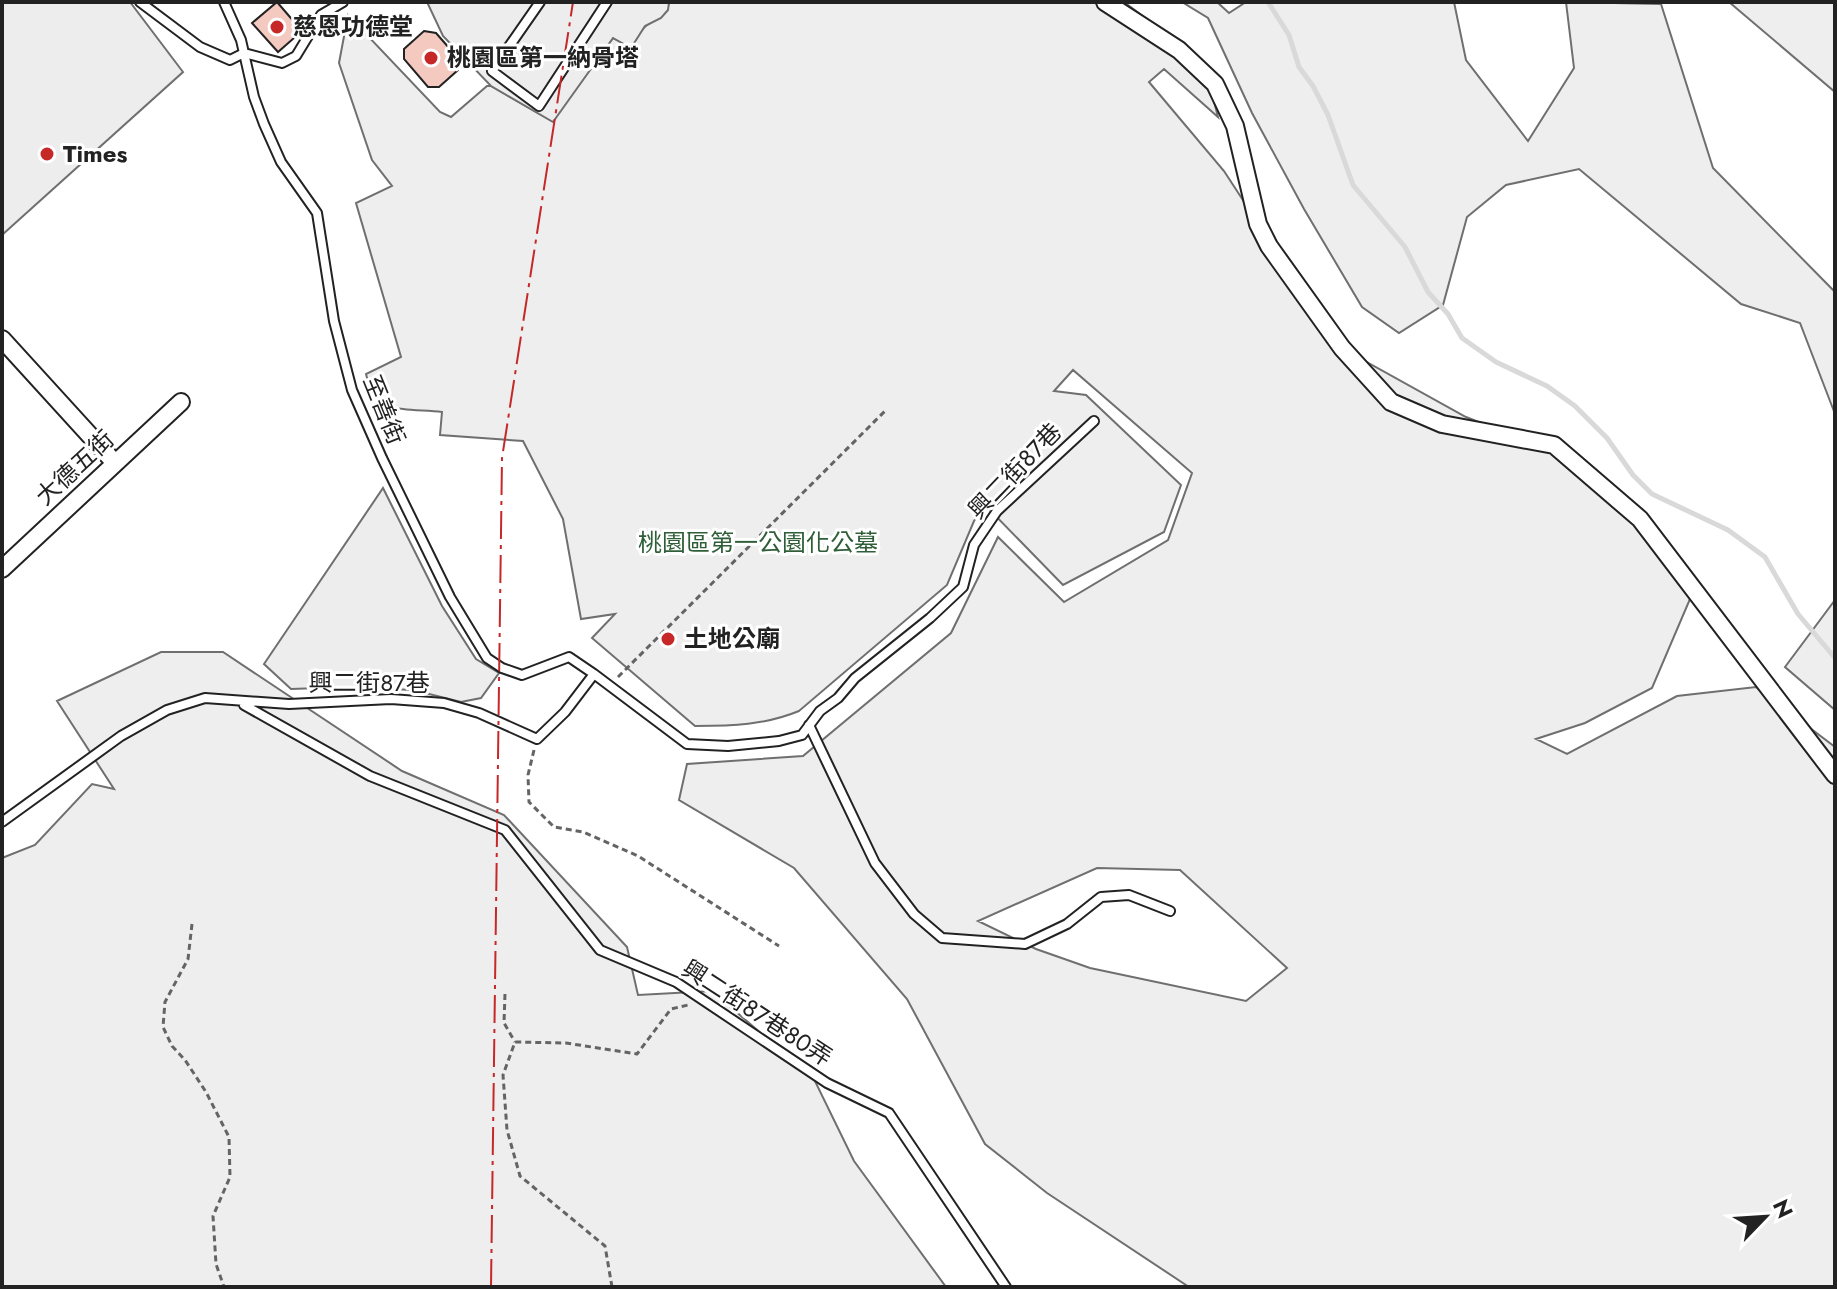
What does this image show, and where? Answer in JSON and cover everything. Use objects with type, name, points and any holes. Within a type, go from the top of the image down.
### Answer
[{"type":"street","points":[[1105,2],[1179,50],[1215,84],[1235,126],[1258,224],[1269,246],[1342,348],[1391,402],[1442,424],[1554,445],[1640,519],[1835,775]]},
{"type":"street","points":[[2,339],[115,463]]},
{"type":"street","name":"大德五街","points":[[2,569],[181,402]]},
{"type":"lane","points":[[140,2],[200,47],[230,60],[244,53],[282,63],[296,56],[321,15],[343,2]]},
{"type":"lane","name":"至善街","points":[[224,2],[241,40],[254,97],[281,162],[317,213],[334,321],[352,390],[450,597],[487,658],[502,668],[522,675],[569,657],[594,674]]},
{"type":"lane","points":[[540,2],[492,71],[539,106],[607,2]]},
{"type":"lane","name":"興二街87巷","points":[[594,674],[687,744],[728,746],[779,741],[802,735],[820,711],[838,698],[855,678],[930,618],[963,587],[974,545],[997,511],[1094,421]]},
{"type":"lane","points":[[537,739],[565,712],[594,674]]},
{"type":"lane","name":"興二街87巷","points":[[2,822],[86,759],[167,710],[205,698],[240,703],[391,699],[444,703],[479,713],[537,739]]},
{"type":"lane","name":"興二街87巷80弄","points":[[240,703],[370,776],[505,830],[600,950],[676,982],[827,1083],[889,1113],[1006,1287]]},
{"type":"lane","points":[[809,725],[875,863],[914,914],[942,938],[1025,944],[1067,924],[1101,897],[1129,895],[1170,911]]},
{"type":"path","points":[[609,685],[887,409]]},
{"type":"path","points":[[537,739],[528,775],[529,802],[554,827],[583,832],[638,856],[779,946]]},
{"type":"path","points":[[192,924],[188,959],[165,1002],[163,1027],[172,1046],[206,1092],[229,1137],[230,1177],[213,1216],[216,1264],[224,1287]]},
{"type":"path","points":[[505,994],[504,1023],[515,1042]]},
{"type":"path","points":[[515,1042],[566,1043],[637,1054],[671,1009],[703,1000]]},
{"type":"path","points":[[515,1042],[503,1075],[507,1130],[520,1176],[605,1246],[612,1287]]},
{"type":"green space","name":"桃園區第一公園化公墓","points":[[669,2],[1124,2],[1204,62],[1218,117],[1164,69],[1149,82],[1224,171],[1338,346],[1466,417],[1585,464],[1696,585],[1652,688],[1585,723],[1536,739],[1567,754],[1677,696],[1756,687],[1835,747],[1835,1287],[1189,1287],[1047,1193],[985,1144],[907,999],[794,868],[679,800],[687,764],[803,756],[951,633],[998,537],[1064,602],[1168,540],[1192,473],[1073,370],[1054,391],[1086,395],[1181,485],[1164,532],[1063,585],[985,505],[974,521],[947,585],[799,711],[748,724],[695,726],[592,638],[615,614],[581,619],[563,519],[523,441],[440,435],[442,412],[405,409],[385,403],[370,388],[366,374],[401,357],[356,203],[392,186],[372,160],[339,63],[348,15],[440,112],[451,117],[487,86],[491,86],[552,121],[613,38],[631,47],[640,32],[664,14]],"holes":[[[1097,868],[1180,870],[1287,968],[1246,1001],[1090,968],[1036,949],[978,921]]]},
{"type":"green space","points":[[1182,2],[1217,2],[1229,13],[1246,2],[1454,2],[1466,60],[1528,141],[1574,68],[1566,2],[1661,4],[1713,168],[1835,292],[1835,414],[1800,323],[1741,304],[1579,169],[1506,185],[1467,217],[1443,305],[1399,333],[1362,307],[1252,113],[1208,18]]},
{"type":"green space","points":[[1729,2],[1835,2],[1835,92]]},
{"type":"green space","points":[[1835,600],[1835,710],[1785,667]]},
{"type":"green space","points":[[161,652],[223,652],[402,771],[504,815],[627,947],[638,995],[712,991],[814,1079],[854,1161],[946,1287],[2,1287],[2,858],[35,845],[92,784],[114,789],[57,701]]},
{"type":"shaded area","name":"Times","points":[[2,2],[130,2],[183,72],[2,235]]},
{"type":"shaded area","points":[[427,2],[669,2],[668,10],[661,18],[645,26],[631,48],[613,38],[553,122],[491,86],[443,36]]},
{"type":"shaded area","points":[[383,488],[442,606],[476,659],[499,673],[481,698],[461,702],[413,690],[349,687],[291,689],[264,664]]},
{"type":"building","name":"慈恩功德堂","points":[[277,2],[302,31],[278,52],[252,23]]},
{"type":"building","name":"桃園區第一納骨塔","points":[[424,31],[436,33],[457,57],[458,70],[439,87],[428,87],[404,59],[404,49]]},
{"type":"waterway","points":[[1268,2],[1289,35],[1299,67],[1328,115],[1353,185],[1405,247],[1428,292],[1448,314],[1462,338],[1496,362],[1547,386],[1575,406],[1607,438],[1633,475],[1652,494],[1728,530],[1765,557],[1798,614],[1835,658]]},
{"type":"power","points":[[491,1287],[502,458],[573,2]]},
{"type":"place","name":"慈恩功德堂","points":[[277,27]]},
{"type":"place","name":"桃園區第一納骨塔","points":[[431,58]]},
{"type":"place","name":"Times","points":[[47,154]]},
{"type":"place","name":"土地公廟","points":[[668,639]]}]
